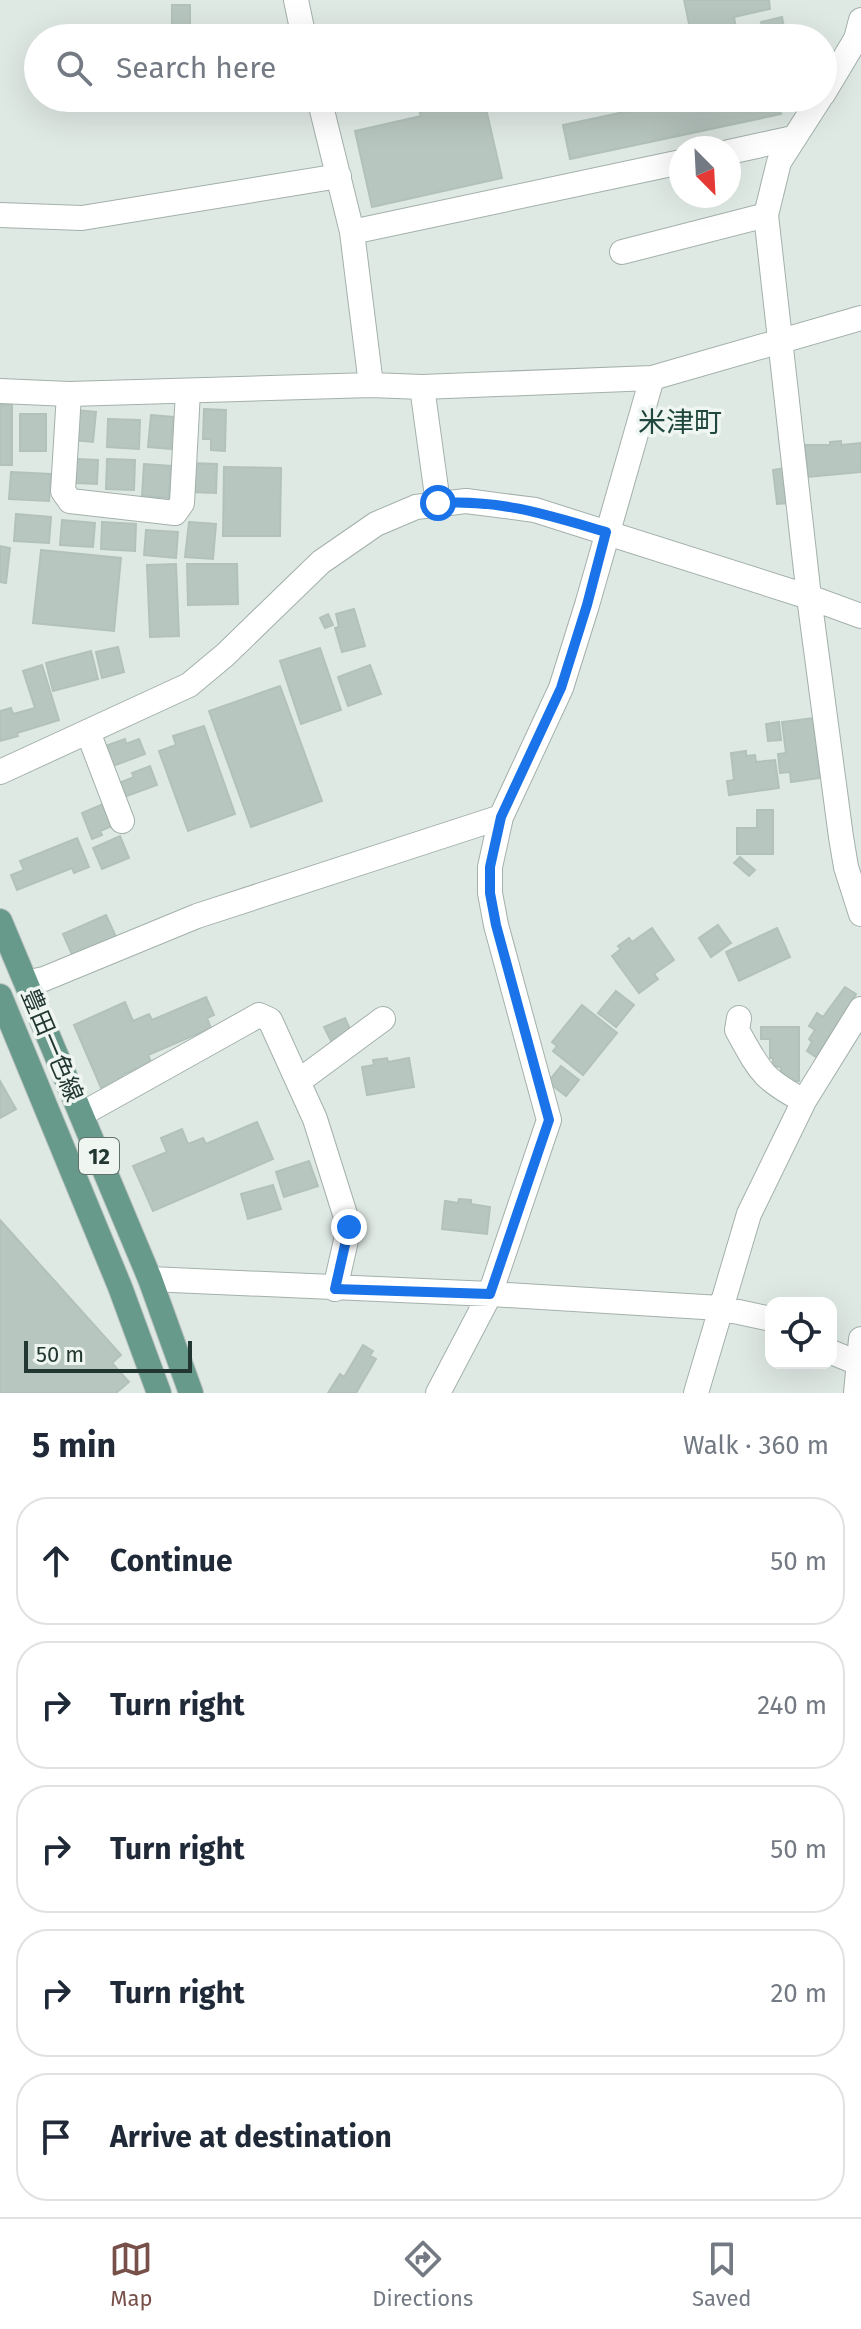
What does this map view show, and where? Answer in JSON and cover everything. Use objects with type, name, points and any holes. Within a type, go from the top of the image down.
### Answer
[{"type":"main road","name":"豊田一色線","points":[[0,921],[150,1279],[191,1393]]},
{"type":"main road","name":"豊田一色線","points":[[0,996],[120,1287],[159,1393]]},
{"type":"street","points":[[296,0],[301,24]]},
{"type":"street","points":[[837,71],[856,39],[861,20]]},
{"type":"street","points":[[323,112],[352,232],[371,385]]},
{"type":"street","points":[[811,112],[779,162],[766,215],[809,597],[846,867],[861,914]]},
{"type":"street","points":[[741,149],[793,138]]},
{"type":"street","points":[[352,232],[669,165]]},
{"type":"street","points":[[0,215],[82,218],[339,176]]},
{"type":"street","points":[[622,252],[766,215]]},
{"type":"street","points":[[0,391],[69,394],[371,385],[422,387],[652,378],[861,318]]},
{"type":"street","points":[[438,1393],[490,1294],[549,1120],[496,925],[490,893],[490,867],[501,817],[561,688],[652,378]]},
{"type":"street","points":[[422,387],[438,503]]},
{"type":"street","points":[[69,394],[63,491],[70,501],[175,513],[182,503],[188,391]]},
{"type":"street","points":[[0,772],[189,685],[225,655],[321,562],[347,542],[397,515],[438,503],[466,501],[535,510],[861,616]]},
{"type":"street","points":[[88,732],[122,821]]},
{"type":"street","points":[[26,983],[44,979],[197,916],[501,817]]},
{"type":"street","points":[[696,1393],[749,1214],[804,1101],[861,1009]]},
{"type":"street","points":[[82,1114],[259,1015],[270,1020],[315,1119],[349,1227],[335,1289]]},
{"type":"street","points":[[739,1018],[737,1030],[763,1074],[774,1085],[804,1101]]},
{"type":"street","points":[[299,1081],[383,1019]]},
{"type":"street","points":[[150,1279],[720,1308],[765,1318]]},
{"type":"street","points":[[837,1352],[860,1351],[856,1393]]},
{"type":"building","points":[[684,0],[769,0],[770,9],[734,17],[735,24],[689,24]]},
{"type":"building","points":[[172,5],[190,5],[190,24],[172,24]]},
{"type":"building","points":[[782,17],[783,24],[761,22]]},
{"type":"building","points":[[420,112],[487,112],[502,178],[372,207],[355,131],[421,116]]},
{"type":"building","points":[[624,112],[781,114],[669,136],[570,159],[563,125]]},
{"type":"building","points":[[0,405],[12,405],[12,465],[0,465]]},
{"type":"building","points":[[204,409],[226,410],[225,451],[211,450],[211,439],[203,439]]},
{"type":"building","points":[[75,410],[96,412],[93,442],[73,440]]},
{"type":"building","points":[[20,414],[46,414],[46,451],[20,451]]},
{"type":"building","points":[[151,415],[173,417],[171,449],[148,447]]},
{"type":"building","points":[[108,419],[140,420],[139,449],[107,447]]},
{"type":"building","points":[[841,441],[841,445],[861,443],[861,472],[808,477],[805,445],[830,445],[830,442]]},
{"type":"building","points":[[76,459],[98,460],[97,484],[75,483]]},
{"type":"building","points":[[107,459],[135,460],[134,490],[106,489]]},
{"type":"building","points":[[191,463],[217,464],[216,493],[189,492]]},
{"type":"building","points":[[144,464],[171,466],[169,498],[142,496]]},
{"type":"building","points":[[224,467],[281,468],[280,536],[223,536]]},
{"type":"building","points":[[785,468],[789,503],[777,504],[773,470]]},
{"type":"building","points":[[11,472],[51,474],[49,501],[9,499]]},
{"type":"building","points":[[16,514],[51,517],[49,543],[14,541]]},
{"type":"building","points":[[62,520],[95,523],[93,547],[60,545]]},
{"type":"building","points":[[102,522],[136,524],[135,551],[101,549]]},
{"type":"building","points":[[189,522],[216,524],[213,559],[185,557]]},
{"type":"building","points":[[146,530],[178,532],[176,558],[144,555]]},
{"type":"building","points":[[0,546],[10,548],[6,583],[0,582]]},
{"type":"building","points":[[41,550],[121,558],[114,631],[33,623]]},
{"type":"building","points":[[176,564],[179,636],[150,637],[147,565]]},
{"type":"building","points":[[187,564],[237,564],[238,604],[188,605]]},
{"type":"building","points":[[354,609],[365,646],[342,652],[335,628],[339,627],[336,614]]},
{"type":"building","points":[[328,614],[333,625],[325,628],[320,618]]},
{"type":"building","points":[[118,647],[124,672],[102,678],[96,652]]},
{"type":"building","points":[[320,648],[341,710],[301,724],[280,661]]},
{"type":"building","points":[[91,651],[98,679],[53,691],[46,663]]},
{"type":"building","points":[[42,665],[59,720],[0,741],[0,711],[11,708],[13,714],[35,708],[23,671]]},
{"type":"building","points":[[370,665],[381,694],[348,706],[338,677]]},
{"type":"building","points":[[280,686],[322,801],[251,827],[209,711]]},
{"type":"building","points":[[813,718],[820,778],[791,782],[790,772],[780,773],[778,754],[786,753],[782,722]]},
{"type":"building","points":[[779,722],[781,740],[768,741],[766,724]]},
{"type":"building","points":[[204,726],[235,814],[188,831],[159,751],[176,745],[173,736]]},
{"type":"building","points":[[125,739],[126,744],[139,739],[145,754],[113,766],[105,746]]},
{"type":"building","points":[[746,751],[746,756],[755,755],[756,762],[775,760],[779,788],[729,795],[727,781],[734,780],[731,753]]},
{"type":"building","points":[[150,766],[157,785],[124,797],[119,783],[134,777],[132,773]]},
{"type":"building","points":[[103,804],[112,826],[92,839],[82,813]]},
{"type":"building","points":[[757,810],[773,810],[773,854],[737,854],[737,828],[757,828]]},
{"type":"building","points":[[120,836],[129,858],[102,869],[93,848]]},
{"type":"building","points":[[77,838],[89,867],[74,873],[72,868],[17,890],[11,875],[24,870],[20,861]]},
{"type":"building","points":[[740,857],[755,870],[749,876],[734,863]]},
{"type":"building","points":[[106,915],[117,939],[74,959],[63,934]]},
{"type":"building","points":[[718,925],[731,943],[711,957],[699,938]]},
{"type":"building","points":[[652,928],[674,960],[654,974],[658,979],[639,993],[612,956],[621,949],[618,946],[629,938],[632,942]]},
{"type":"building","points":[[777,928],[790,957],[739,981],[726,952]]},
{"type":"building","points":[[845,987],[856,994],[816,1057],[807,1051],[812,1042],[809,1039],[815,1030],[809,1026],[817,1013],[823,1017]]},
{"type":"building","points":[[616,991],[634,1005],[616,1027],[598,1013]]},
{"type":"building","points":[[206,997],[214,1015],[207,1018],[211,1028],[148,1055],[151,1062],[122,1075],[125,1080],[102,1090],[74,1025],[125,1002],[133,1021],[149,1014],[152,1020]]},
{"type":"building","points":[[582,1005],[617,1033],[583,1075],[553,1051],[557,1046],[552,1042]]},
{"type":"building","points":[[345,1018],[353,1036],[333,1045],[324,1027]]},
{"type":"building","points":[[761,1027],[799,1027],[799,1081],[781,1081],[781,1067],[773,1066],[770,1039],[761,1039]]},
{"type":"building","points":[[387,1058],[388,1062],[409,1058],[414,1087],[367,1095],[362,1067],[374,1065],[373,1060]]},
{"type":"building","points":[[561,1066],[579,1080],[566,1096],[548,1082]]},
{"type":"building","points":[[0,1081],[16,1109],[0,1118]]},
{"type":"building","points":[[257,1122],[273,1159],[153,1211],[133,1166],[167,1152],[161,1138],[182,1129],[188,1144],[203,1138],[206,1144]]},
{"type":"building","points":[[309,1161],[318,1186],[284,1197],[276,1172]]},
{"type":"building","points":[[273,1185],[281,1209],[248,1219],[241,1194]]},
{"type":"building","points":[[459,1199],[490,1207],[487,1234],[442,1229],[445,1201],[458,1203]]},
{"type":"building","points":[[0,1220],[121,1355],[112,1363],[129,1382],[116,1393],[0,1393]]},
{"type":"building","points":[[363,1345],[373,1351],[370,1356],[376,1359],[356,1393],[328,1393],[340,1374],[344,1377]]},
{"type":"district","name":"米津町","points":[[680,422]]},
{"type":"route","points":[[349,1227],[335,1289],[490,1294],[549,1120],[496,925],[490,893],[490,867],[501,817],[561,688],[606,532],[535,510],[466,501],[438,503]]}]
